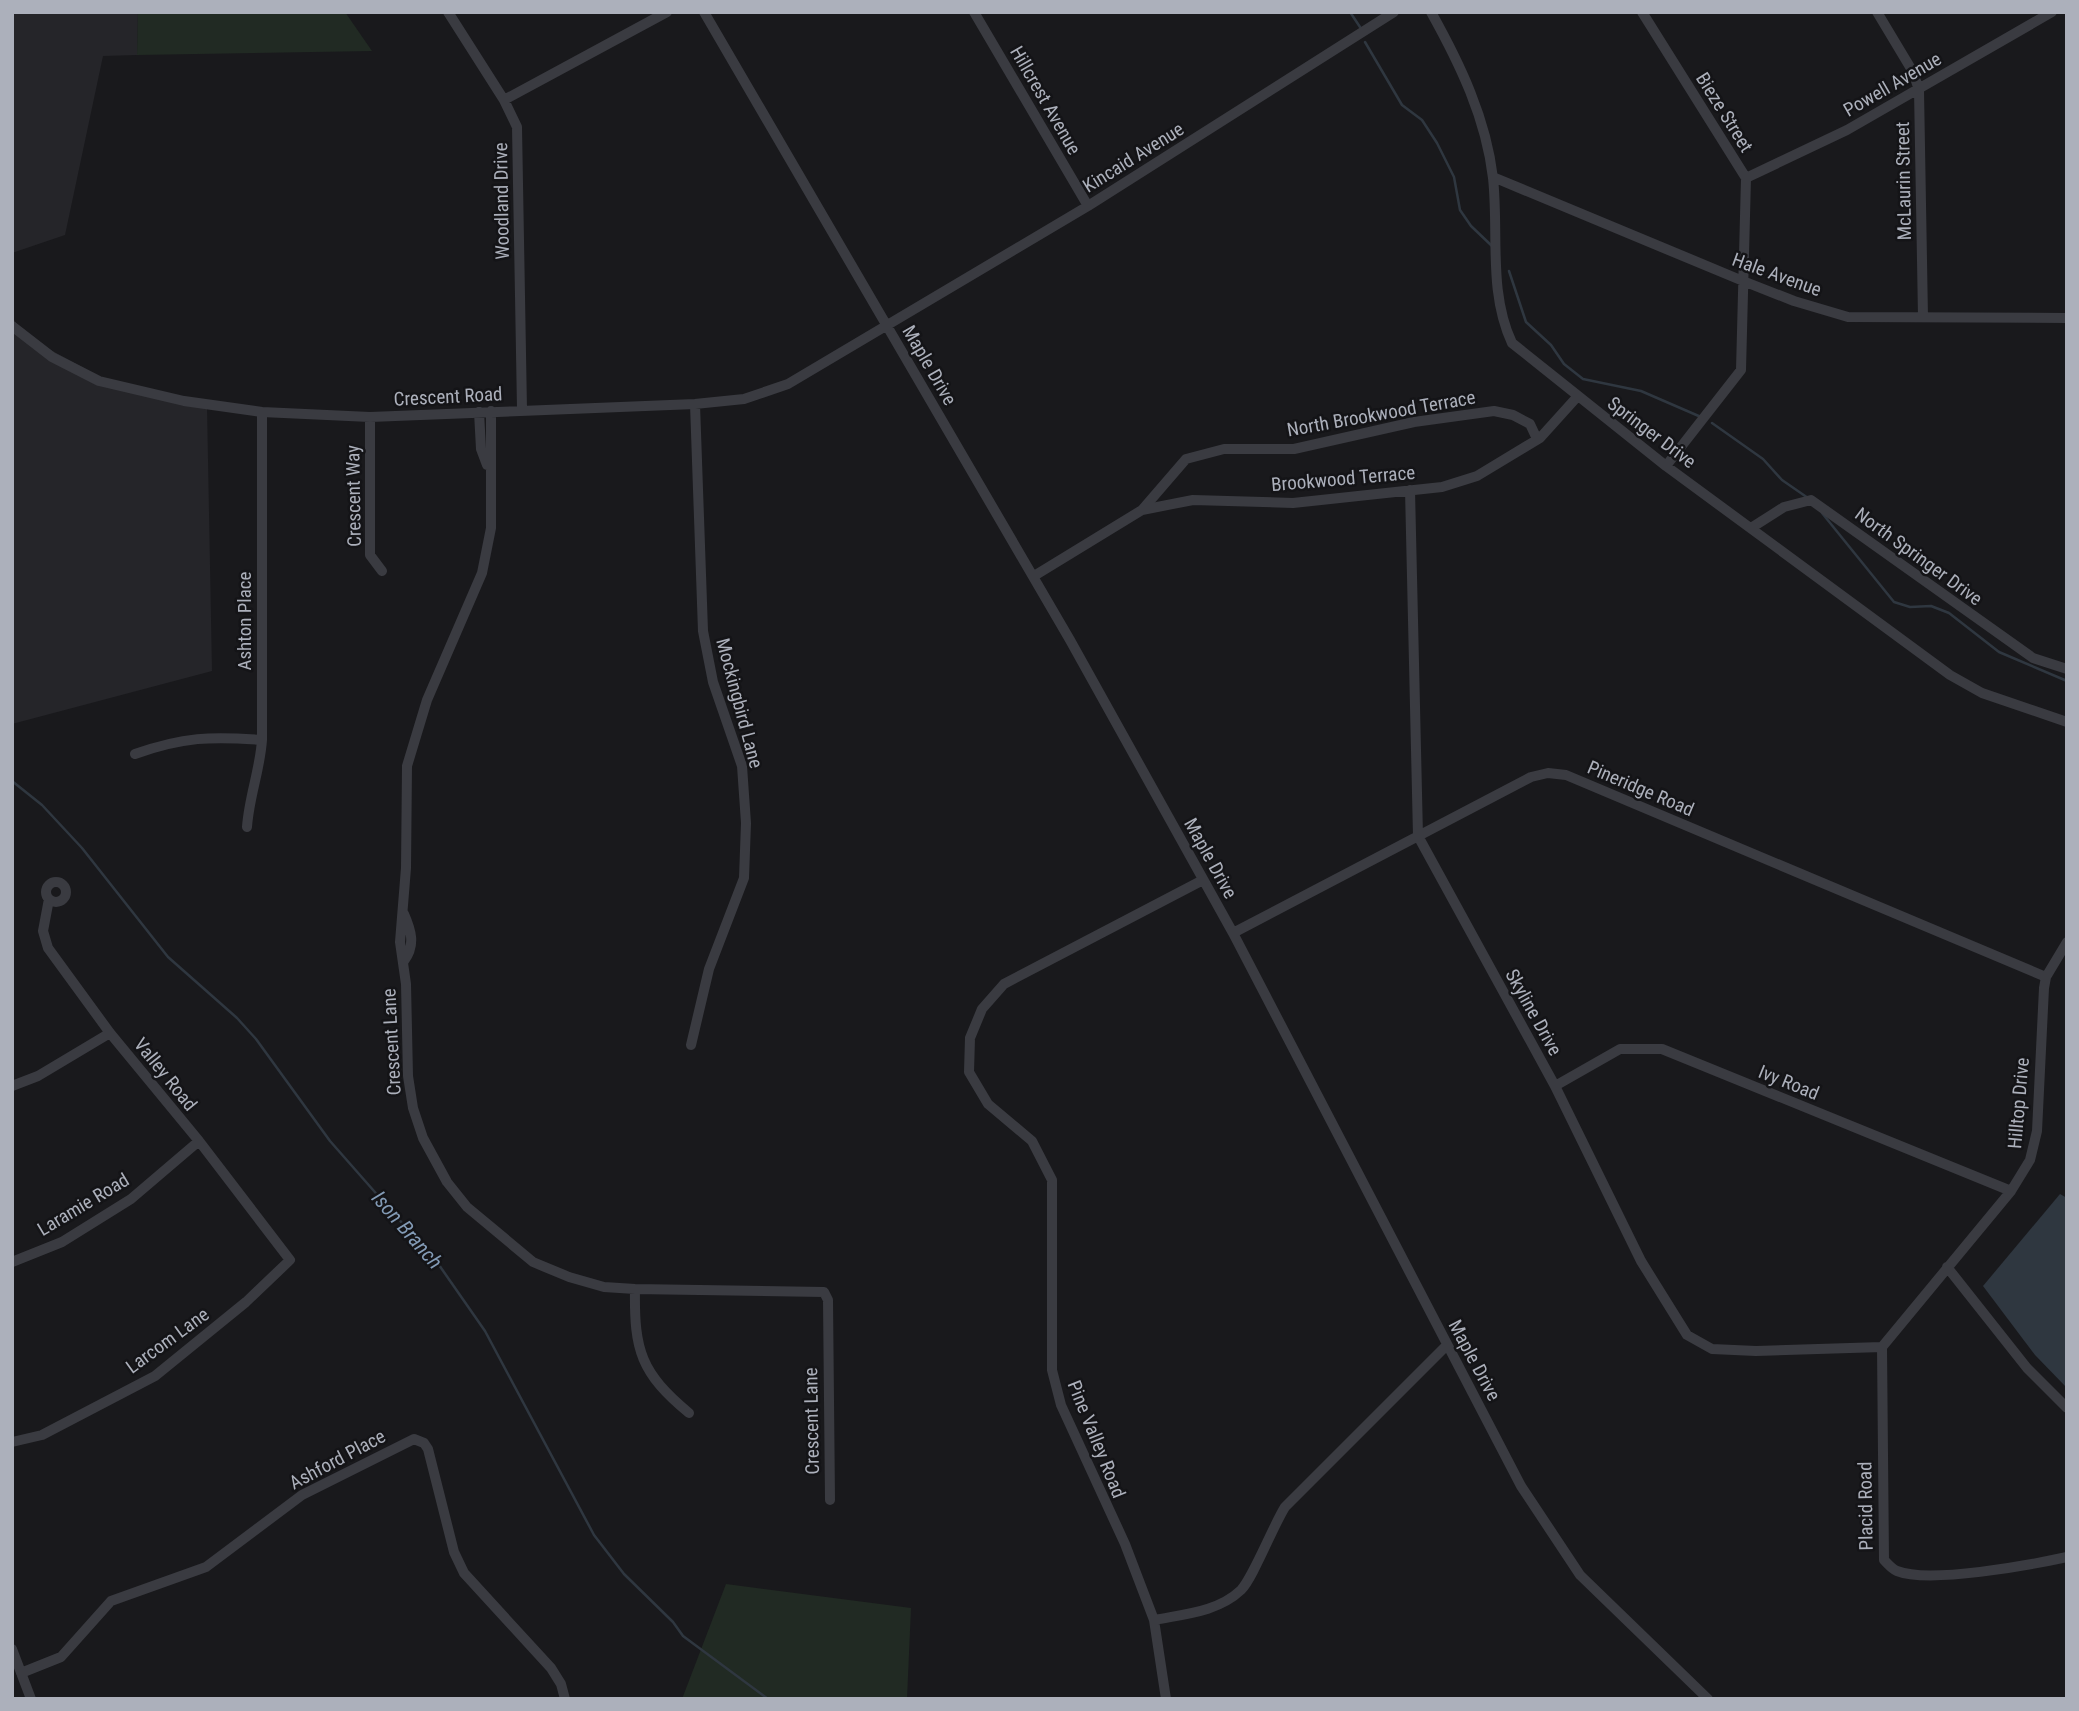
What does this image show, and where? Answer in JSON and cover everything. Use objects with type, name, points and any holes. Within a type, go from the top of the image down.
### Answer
[{"type":"street","name":"Woodland Drive","points":[[448,12],[504,100],[517,127],[522,409]]},
{"type":"street","points":[[504,100],[667,12]]},
{"type":"street","name":"Maple Drive","points":[[704,12],[1034,576],[1233,933],[1521,1486],[1580,1575],[1708,1699]]},
{"type":"street","name":"Hillcrest Avenue","points":[[974,12],[1088,206]]},
{"type":"street","name":"Kincaid Avenue","points":[[886,326],[1088,206],[1394,12]]},
{"type":"street","name":"Springer Drive","points":[[1431,12],[1465,75],[1493,177],[1499,298],[1512,343],[1523,355],[1666,466],[1950,675],[1982,693],[2067,722]]},
{"type":"street","name":"Bieze Street","points":[[1642,12],[1746,178],[1741,370],[1666,466]]},
{"type":"street","name":"McLaurin Street","points":[[1877,12],[1913,72],[1919,90],[1923,317]]},
{"type":"street","name":"Powell Avenue","points":[[1746,178],[1847,130],[2052,12]]},
{"type":"street","name":"Hale Avenue","points":[[1493,177],[1743,281],[1794,301],[1848,317],[2067,318]]},
{"type":"street","name":"Crescent Road","points":[[12,327],[52,357],[99,381],[184,401],[262,412],[370,417],[695,404],[744,399],[788,384],[886,326]]},
{"type":"street","points":[[1537,439],[1577,397]]},
{"type":"street","name":"Mockingbird Lane","points":[[691,1045],[709,969],[744,878],[746,824],[742,766],[713,682],[703,631],[695,404]]},
{"type":"street","name":"North Brookwood Terrace","points":[[1142,510],[1186,459],[1224,449],[1294,449],[1414,422],[1494,411],[1513,415],[1530,424],[1537,439]]},
{"type":"street","name":"Ashton Place","points":[[247,827],[249,800],[260,770],[262,740],[262,412]]},
{"type":"street","name":"Crescent Lane","points":[[485,412],[481,449],[489,474],[491,528],[482,573],[427,700],[407,766],[404,914],[400,942],[404,961],[408,1076],[413,1108],[423,1138],[447,1182],[467,1207],[533,1262],[604,1287],[824,1292],[828,1300],[830,1500]]},
{"type":"street","name":"Crescent Way","points":[[370,417],[370,555],[382,571]]},
{"type":"street","name":"Brookwood Terrace","points":[[1034,576],[1142,510],[1193,500],[1293,503],[1442,487],[1476,476],[1537,439]]},
{"type":"street","name":"Skyline Drive","points":[[1410,490],[1418,836],[1555,1086],[1641,1261],[1687,1335],[1712,1349],[1756,1351],[1882,1347]]},
{"type":"street","name":"North Springer Drive","points":[[1751,528],[1784,507],[1811,500],[2033,658],[2067,669]]},
{"type":"street","points":[[135,754],[173,741],[217,736],[262,740]]},
{"type":"street","name":"Pineridge Road","points":[[1233,933],[1531,777],[1548,774],[1566,775],[2046,977]]},
{"type":"street","name":"Pine Valley Road","points":[[1166,1699],[1154,1620],[1125,1544],[1061,1405],[1054,1379],[1052,1180],[1032,1142],[988,1104],[969,1072],[970,1038],[982,1009],[1004,984],[1203,880]]},
{"type":"street","name":"Valley Road","points":[[49,899],[43,931],[48,948],[110,1033],[199,1141],[290,1260]]},
{"type":"street","name":"Hilltop Drive","points":[[1882,1347],[2011,1191],[2030,1160],[2037,1131],[2046,977],[2067,942]]},
{"type":"street","points":[[12,1086],[38,1076],[110,1033]]},
{"type":"street","name":"Ivy Road","points":[[1555,1086],[1620,1049],[1662,1049],[2011,1191]]},
{"type":"street","name":"Laramie Road","points":[[12,1262],[62,1241],[131,1199],[199,1141]]},
{"type":"street","name":"Larcom Lane","points":[[12,1442],[42,1435],[155,1376],[246,1302],[290,1260]]},
{"type":"street","points":[[1947,1267],[2027,1368],[2067,1408]]},
{"type":"street","points":[[635,1289],[638,1351],[662,1391],[689,1413]]},
{"type":"street","points":[[1154,1620],[1207,1610],[1227,1601],[1244,1588],[1269,1531],[1285,1507],[1447,1345]]},
{"type":"street","name":"Placid Road","points":[[1882,1347],[1884,1560],[1897,1571],[1916,1574],[1998,1569],[2067,1558]]},
{"type":"street","name":"Ashford Place","points":[[21,1674],[61,1657],[79,1640],[97,1614],[111,1601],[206,1567],[327,1480],[414,1439],[424,1443],[428,1449],[454,1552],[464,1573],[551,1668],[561,1684],[565,1699]]},
{"type":"street","points":[[12,1648],[31,1699]]},
{"type":"shaded area","points":[[12,12],[138,12],[137,55],[103,56],[65,235],[12,253]]},
{"type":"shaded area","points":[[138,12],[345,12],[372,51],[137,55]]},
{"type":"shaded area","points":[[12,317],[25,336],[106,380],[207,406],[212,671],[12,724]]},
{"type":"shaded area","points":[[2060,1194],[2067,1198],[2067,1388],[2035,1355],[1983,1286]]},
{"type":"shaded area","points":[[726,1584],[911,1608],[907,1699],[682,1699]]},
{"type":"waterway","points":[[1350,12],[1360,27]]},
{"type":"waterway","points":[[1365,42],[1402,105],[1422,120],[1437,143],[1454,177],[1460,210],[1471,226],[1492,246]]},
{"type":"waterway","points":[[1509,271],[1526,322],[1551,345],[1564,364],[1583,379],[1641,391],[1701,417]]},
{"type":"waterway","points":[[1712,423],[1763,459],[1782,480],[1808,498]]},
{"type":"waterway","points":[[1822,513],[1894,602],[1910,607],[1931,606],[1949,613],[1999,652],[2067,681]]},
{"type":"waterway","name":"Ison Branch","points":[[12,781],[42,805],[82,848],[168,957],[237,1018],[256,1039],[330,1141],[439,1265],[485,1331],[594,1535],[624,1574],[673,1622],[683,1636],[768,1699]]}]
